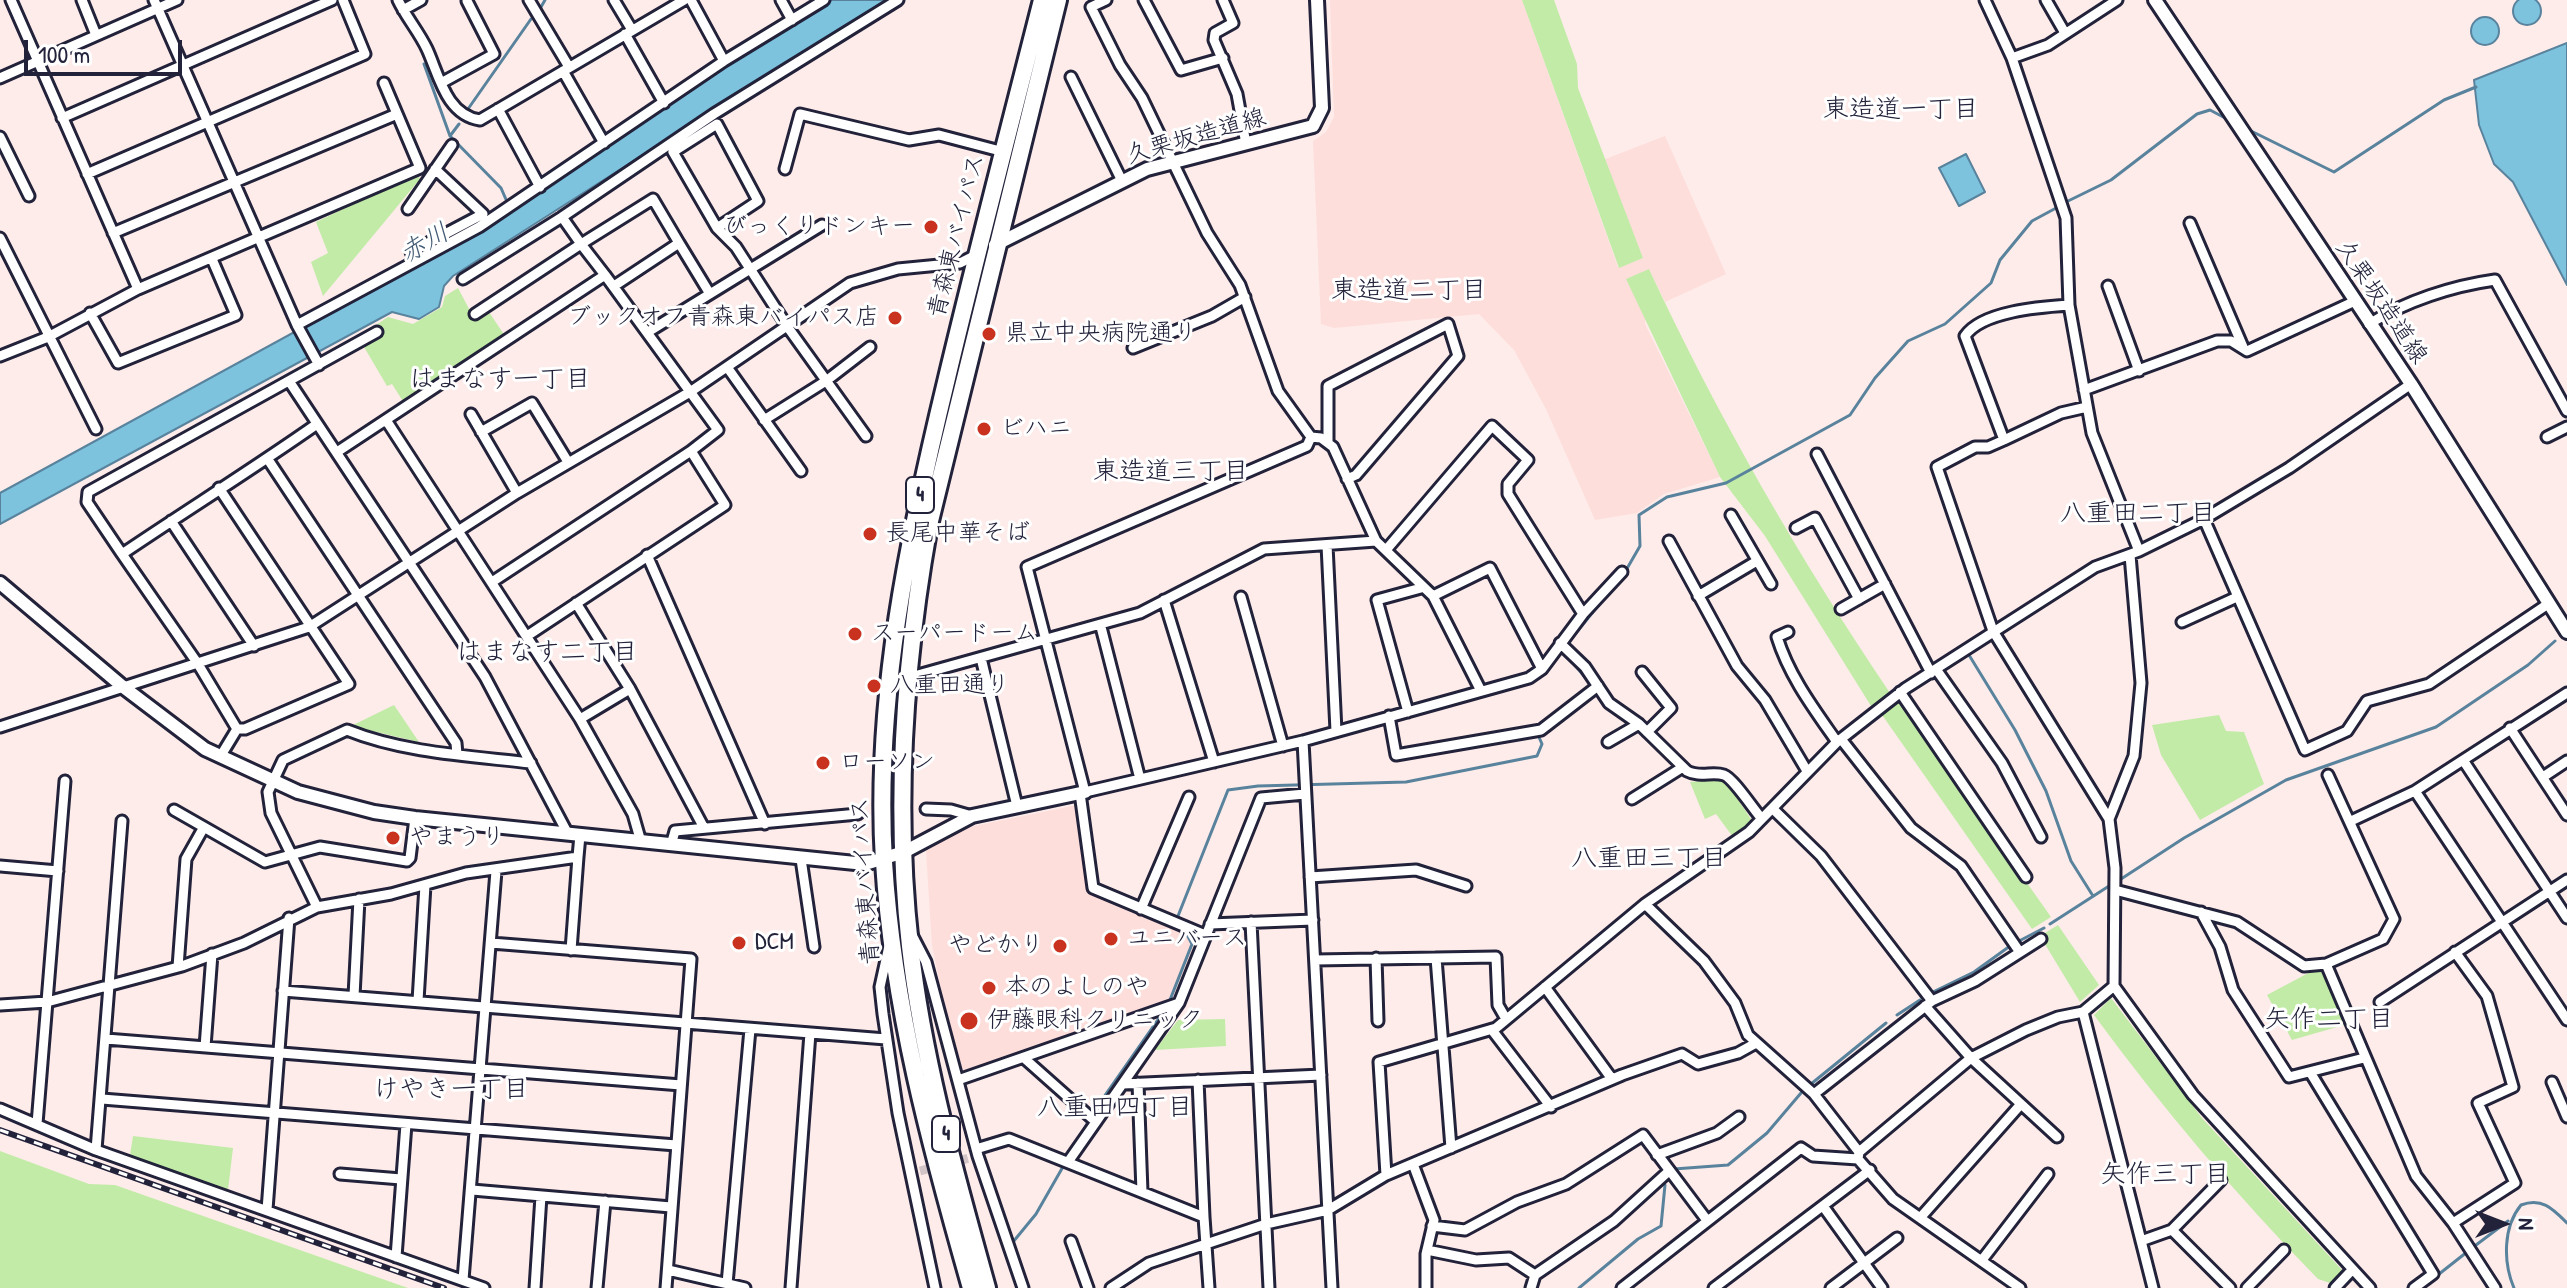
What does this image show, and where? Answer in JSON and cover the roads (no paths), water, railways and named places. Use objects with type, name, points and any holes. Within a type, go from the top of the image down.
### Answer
[{"type":"highway","name":"青森東バイパス","points":[[971,1288],[912,1063],[890,940],[884,861],[884,767],[899,614],[930,449],[1042,0]]},
{"type":"highway","name":"青森東バイパス","points":[[987,1288],[951,1158],[925,1044],[909,930],[904,852],[907,678],[913,613],[929,525],[1058,0]]},
{"type":"main road","name":"久栗坂造道線","points":[[978,254],[1122,181],[1173,162],[1305,130],[1319,119],[1322,108],[1317,0]]},
{"type":"main road","name":"久栗坂造道線","points":[[2155,0],[2353,302],[2411,384],[2567,632]]},
{"type":"main road","points":[[0,583],[122,686],[220,757],[272,783],[334,803],[415,818],[865,864],[884,861],[972,816],[1082,793]]},
{"type":"street","points":[[11,0],[138,289]]},
{"type":"street","points":[[82,0],[96,35]]},
{"type":"street","points":[[0,78],[156,4],[177,0]]},
{"type":"street","points":[[62,118],[332,0]]},
{"type":"street","points":[[87,174],[365,54],[343,0]]},
{"type":"street","points":[[421,0],[400,5],[425,46],[452,105],[471,119],[480,120],[684,0]]},
{"type":"street","points":[[529,0],[604,143]]},
{"type":"street","points":[[614,0],[664,103]]},
{"type":"street","points":[[691,0],[724,61]]},
{"type":"street","points":[[781,0],[792,20]]},
{"type":"street","points":[[298,326],[415,259],[479,227],[724,61],[824,0]]},
{"type":"street","points":[[463,279],[562,217],[714,114],[898,0]]},
{"type":"street","points":[[1106,0],[1091,7],[1207,233],[1245,297],[1278,391],[1311,437],[1328,443],[1342,460],[1347,479],[1376,541],[1421,588],[1433,596],[1481,691]]},
{"type":"street","points":[[1144,0],[1181,70],[1223,58]]},
{"type":"street","points":[[1223,0],[1233,23],[1215,33],[1214,40],[1237,94],[1246,144]]},
{"type":"street","points":[[1985,0],[2012,58],[2066,218],[2069,305],[2092,433],[2134,553],[2141,683],[2134,756],[2109,819],[2115,890],[2114,986],[2193,1095],[2370,1288]]},
{"type":"street","points":[[2046,0],[2065,33]]},
{"type":"street","points":[[2012,58],[2048,45],[2117,0]]},
{"type":"street","points":[[441,83],[494,54],[467,1]]},
{"type":"street","points":[[156,4],[258,239],[317,362]]},
{"type":"street","points":[[1071,77],[1122,181]]},
{"type":"street","points":[[0,356],[48,337],[138,289],[420,168],[384,83]]},
{"type":"street","points":[[498,109],[540,187]]},
{"type":"street","points":[[113,233],[397,114]]},
{"type":"street","points":[[785,169],[800,114],[909,140],[939,135],[1004,152]]},
{"type":"street","points":[[717,228],[758,201],[717,124],[673,152],[717,228],[736,247],[787,326],[866,436]]},
{"type":"street","points":[[0,137],[29,196]]},
{"type":"street","points":[[408,209],[452,145]]},
{"type":"street","points":[[415,259],[411,252],[483,214],[435,169]]},
{"type":"street","points":[[475,314],[653,199],[710,294]]},
{"type":"street","points":[[492,582],[718,430],[562,217]]},
{"type":"street","points":[[2190,223],[2243,347]]},
{"type":"street","points":[[648,332],[822,225]]},
{"type":"street","points":[[0,238],[96,429]]},
{"type":"street","points":[[614,286],[679,243]]},
{"type":"street","points":[[0,727],[309,627],[517,493],[690,392],[850,283],[898,269],[960,263],[978,254]]},
{"type":"street","points":[[90,313],[118,363],[236,315],[212,259]]},
{"type":"street","points":[[337,452],[605,275]]},
{"type":"street","points":[[2369,324],[2387,313],[2465,284],[2495,280],[2567,411]]},
{"type":"street","points":[[2108,286],[2139,371]]},
{"type":"street","points":[[1133,348],[1212,316],[1245,297]]},
{"type":"street","points":[[2084,390],[2217,341],[2231,341],[2247,351],[2353,302]]},
{"type":"street","points":[[2004,440],[1965,336],[1971,328],[2021,309],[2069,305]]},
{"type":"street","points":[[1328,443],[1328,386],[1448,324],[1458,356],[1356,475],[1347,479]]},
{"type":"street","points":[[237,729],[198,664],[87,502],[88,492],[289,381],[317,362],[377,332]]},
{"type":"street","points":[[764,420],[826,381],[870,347]]},
{"type":"street","points":[[727,367],[801,471]]},
{"type":"street","points":[[289,381],[485,677],[574,835],[578,857],[571,950]]},
{"type":"street","points":[[1386,1175],[1379,1062],[1492,1030],[1645,904],[1713,859],[1762,819],[1839,740],[1900,692],[2095,567],[2134,553],[2204,519],[2289,468],[2411,384]]},
{"type":"street","points":[[481,432],[532,403],[568,462]]},
{"type":"street","points":[[2087,407],[2061,413],[1988,447],[1975,447],[1937,467],[1993,631],[2109,819]]},
{"type":"street","points":[[471,414],[517,493]]},
{"type":"street","points":[[386,420],[580,719],[633,814],[641,842]]},
{"type":"street","points":[[122,554],[317,424]]},
{"type":"street","points":[[1386,550],[1492,426],[1528,460],[1508,484],[1508,494],[1583,614]]},
{"type":"street","points":[[2547,437],[2567,427]]},
{"type":"street","points":[[1205,935],[1093,888],[1082,793],[1027,567],[1307,446],[1311,437]]},
{"type":"street","points":[[527,636],[725,505],[691,451]]},
{"type":"street","points":[[1817,454],[1934,671],[2002,763],[2041,837]]},
{"type":"street","points":[[267,458],[456,743],[457,754]]},
{"type":"street","points":[[219,488],[349,684],[245,729],[237,729]]},
{"type":"street","points":[[1731,515],[1771,584]]},
{"type":"street","points":[[1796,528],[1815,518],[1859,599]]},
{"type":"street","points":[[2204,519],[2305,750],[2347,731],[2367,701],[2429,684],[2548,604]]},
{"type":"street","points":[[171,521],[254,646]]},
{"type":"street","points":[[907,678],[1101,627],[1164,600],[1264,549],[1376,541]]},
{"type":"street","points":[[1669,541],[1737,666],[1765,700],[1807,771]]},
{"type":"street","points":[[1327,545],[1336,731]]},
{"type":"street","points":[[647,555],[765,824]]},
{"type":"street","points":[[1698,596],[1757,561]]},
{"type":"street","points":[[1433,596],[1490,568],[1542,669]]},
{"type":"street","points":[[1082,793],[1303,741],[1529,678],[1542,669],[1583,614],[1622,572]]},
{"type":"street","points":[[1841,609],[1885,584]]},
{"type":"street","points":[[1408,712],[1377,600],[1421,588]]},
{"type":"street","points":[[1241,597],[1283,746]]},
{"type":"street","points":[[2182,622],[2237,597]]},
{"type":"street","points":[[1164,600],[1214,762]]},
{"type":"street","points":[[576,603],[630,689],[704,828]]},
{"type":"street","points":[[1101,627],[1140,779]]},
{"type":"street","points":[[1788,632],[1777,637],[1799,687],[1911,828],[1961,866],[2019,951]]},
{"type":"street","points":[[1560,643],[1585,667],[1609,703],[1639,724],[1683,767],[1697,776],[1723,774],[1731,779],[1762,819]]},
{"type":"street","points":[[981,658],[1017,806]]},
{"type":"street","points":[[1642,672],[1671,708],[1647,732]]},
{"type":"street","points":[[1389,716],[1396,755],[1541,730],[1598,686]]},
{"type":"street","points":[[580,719],[630,689]]},
{"type":"street","points":[[1900,692],[2026,877]]},
{"type":"street","points":[[2351,821],[2415,791],[2567,693]]},
{"type":"street","points":[[1608,742],[1639,724]]},
{"type":"street","points":[[2510,728],[2567,815]]},
{"type":"street","points":[[220,757],[237,729]]},
{"type":"street","points":[[317,907],[271,813],[268,792],[283,760],[347,730],[364,737],[457,754],[531,763]]},
{"type":"street","points":[[1303,741],[1332,1288]]},
{"type":"street","points":[[2463,760],[2567,918]]},
{"type":"street","points":[[2543,777],[2567,761]]},
{"type":"street","points":[[1632,799],[1683,767]]},
{"type":"street","points":[[2115,890],[2250,927],[2304,966],[2326,964],[2383,939],[2394,919],[2328,775]]},
{"type":"street","points":[[37,1124],[65,781]]},
{"type":"street","points":[[2415,791],[2567,1020]]},
{"type":"street","points":[[1068,1162],[1179,1003],[1261,798],[1305,794]]},
{"type":"street","points":[[1141,909],[1189,797]]},
{"type":"street","points":[[926,809],[951,810],[972,816]]},
{"type":"street","points":[[1773,809],[1821,856],[1971,1058],[2057,1137]]},
{"type":"street","points":[[174,810],[265,862],[320,847],[407,861],[415,818]]},
{"type":"street","points":[[671,845],[675,831],[858,814]]},
{"type":"street","points":[[96,1150],[122,821]]},
{"type":"street","points":[[178,967],[186,859],[204,827]]},
{"type":"street","points":[[0,1005],[47,1002],[178,967],[244,943],[289,918],[317,907],[425,885],[466,873],[496,871],[559,857],[578,857]]},
{"type":"street","points":[[801,859],[814,947]]},
{"type":"street","points":[[0,866],[58,871]]},
{"type":"street","points":[[1310,877],[1416,870],[1466,886]]},
{"type":"street","points":[[463,1280],[496,871]]},
{"type":"street","points":[[2380,1002],[2567,880]]},
{"type":"street","points":[[418,1001],[425,885]]},
{"type":"street","points":[[354,996],[359,899]]},
{"type":"street","points":[[1645,904],[1704,961],[1735,1003],[1756,1043],[1814,1094],[1893,1199],[2020,1288]]},
{"type":"street","points":[[2201,912],[2220,947],[2233,990],[2289,1077],[2364,1058]]},
{"type":"street","points":[[267,1210],[289,918]]},
{"type":"street","points":[[1210,924],[1313,920]]},
{"type":"street","points":[[1251,922],[1269,1288]]},
{"type":"street","points":[[909,930],[926,962],[958,1080],[974,1154],[1023,1288]]},
{"type":"street","points":[[1814,1094],[1928,1003],[1975,981],[2041,939]]},
{"type":"street","points":[[890,940],[880,987],[886,1039],[916,1172],[935,1288]]},
{"type":"street","points":[[491,943],[691,959],[666,1288]]},
{"type":"street","points":[[2453,1223],[2515,1183],[2478,1103],[2513,1087],[2487,996],[2455,952]]},
{"type":"street","points":[[205,1047],[212,954]]},
{"type":"street","points":[[1315,960],[1496,957],[1498,1005],[1506,1019]]},
{"type":"street","points":[[1376,958],[1378,1021]]},
{"type":"street","points":[[1436,958],[1451,1148]]},
{"type":"street","points":[[2326,964],[2416,1176],[2453,1223],[2495,1288]]},
{"type":"street","points":[[1622,1288],[1706,1219],[1801,1148],[1813,1156],[1858,1155],[1971,1058],[2026,1030],[2058,1017],[2083,1012],[2114,986]]},
{"type":"street","points":[[1545,987],[1612,1079]]},
{"type":"street","points":[[283,991],[886,1039]]},
{"type":"street","points":[[958,1080],[1179,1003]]},
{"type":"street","points":[[2083,1012],[2153,1288]]},
{"type":"street","points":[[727,1284],[750,1029]]},
{"type":"street","points":[[1492,1030],[1551,1107]]},
{"type":"street","points":[[791,1288],[810,1033]]},
{"type":"street","points":[[106,1039],[681,1085]]},
{"type":"street","points":[[1111,1288],[1149,1263],[1266,1224],[1328,1210],[1386,1175],[1612,1079],[1682,1054],[1698,1064],[1729,1056],[1756,1043]]},
{"type":"street","points":[[1024,1058],[1096,1122]]},
{"type":"street","points":[[2310,1072],[2433,1274],[2414,1288]]},
{"type":"street","points":[[1123,1084],[1321,1075]]},
{"type":"street","points":[[1198,1080],[1209,1288]]},
{"type":"street","points":[[2552,1082],[2567,1117]]},
{"type":"street","points":[[1138,1083],[1142,1192]]},
{"type":"street","points":[[102,1099],[676,1145]]},
{"type":"street","points":[[1920,1218],[2021,1104]]},
{"type":"street","points":[[0,1109],[96,1150],[484,1288]]},
{"type":"street","points":[[1657,1155],[1717,1133],[1739,1117]]},
{"type":"street","points":[[396,1257],[406,1124]]},
{"type":"street","points":[[1432,1226],[1465,1230],[1517,1202],[1566,1184],[1643,1135],[1706,1219]]},
{"type":"street","points":[[974,1154],[1009,1139],[1204,1217]]},
{"type":"street","points":[[1413,1164],[1434,1220],[1427,1250],[1426,1288]]},
{"type":"street","points":[[1714,1288],[1870,1170]]},
{"type":"street","points":[[1531,1288],[1535,1275],[1614,1221],[1669,1171]]},
{"type":"street","points":[[340,1174],[401,1179]]},
{"type":"street","points":[[1982,1260],[2048,1174]]},
{"type":"street","points":[[2141,1241],[2172,1230],[2221,1180]]},
{"type":"street","points":[[472,1190],[671,1207]]},
{"type":"street","points":[[535,1288],[541,1196]]},
{"type":"street","points":[[597,1288],[605,1201]]},
{"type":"street","points":[[1823,1206],[1882,1288]]},
{"type":"street","points":[[2172,1230],[2230,1288]]},
{"type":"street","points":[[1831,1288],[1897,1238]]},
{"type":"street","points":[[1071,1241],[1088,1288]]},
{"type":"street","points":[[1427,1250],[1476,1260],[1509,1258],[1535,1275]]},
{"type":"street","points":[[2247,1288],[2284,1250]]},
{"type":"street","points":[[668,1270],[745,1288]]},
{"type":"street","points":[[2335,1288],[2352,1270]]},
{"type":"water","points":[[2527,-3],[2537,1],[2541,11],[2537,21],[2527,25],[2517,21],[2513,11],[2517,1]]},
{"type":"water","points":[[831,0],[886,0],[453,276],[444,286],[439,307],[419,319],[392,312],[0,524],[0,493],[492,224],[730,63]]},
{"type":"water","points":[[2485,17],[2495,21],[2499,31],[2495,41],[2485,45],[2475,41],[2471,31],[2475,21]]},
{"type":"water","points":[[2567,43],[2567,285],[2513,182],[2494,164],[2479,125],[2474,80]]},
{"type":"water","points":[[1966,154],[1985,192],[1959,206],[1939,168]]},
{"type":"waterway","points":[[541,7],[545,0]]},
{"type":"waterway","points":[[468,109],[531,19]]},
{"type":"waterway","points":[[424,64],[450,136],[501,188],[508,204]]},
{"type":"waterway","points":[[2245,128],[2334,172],[2444,100],[2476,87]]},
{"type":"waterway","points":[[2066,202],[2111,180],[2197,114],[2210,110],[2227,119]]},
{"type":"waterway","points":[[450,136],[459,124]]},
{"type":"waterway","points":[[1625,572],[1640,546],[1639,515],[1667,497],[1726,483],[1850,415],[1875,378],[1908,341],[1945,324],[1991,283],[2000,260],[2032,221],[2058,207]]},
{"type":"waterway","points":[[1567,644],[1610,591]]},
{"type":"waterway","points":[[2121,879],[2184,838],[2286,780],[2436,727],[2528,665],[2555,641]]},
{"type":"waterway","points":[[1562,650],[1590,683]]},
{"type":"waterway","points":[[1969,655],[2015,730],[2046,791],[2071,861],[2093,896]]},
{"type":"waterway","points":[[1180,920],[1178,916],[1228,790],[1258,786],[1406,782],[1537,756],[1542,744],[1538,735]]},
{"type":"waterway","points":[[2050,924],[2109,886]]},
{"type":"waterway","points":[[2021,940],[2044,928]]},
{"type":"waterway","points":[[1168,1005],[1192,944],[1185,931]]},
{"type":"waterway","points":[[1933,992],[1974,972],[2010,946]]},
{"type":"waterway","points":[[1897,1015],[1920,1000]]},
{"type":"waterway","points":[[1078,1141],[1094,1111],[1164,1011]]},
{"type":"waterway","points":[[1811,1084],[1886,1023]]},
{"type":"waterway","points":[[1674,1169],[1728,1165],[1767,1133],[1801,1093]]},
{"type":"waterway","points":[[1013,1242],[1036,1214],[1064,1165]]},
{"type":"waterway","points":[[1579,1288],[1638,1239],[1661,1226],[1665,1185]]},
{"type":"waterway","points":[[2514,1288],[2508,1267],[2507,1245],[2511,1224],[2521,1205],[2541,1203],[2567,1223]]},
{"type":"waterway","points":[[2476,1245],[2508,1221]]},
{"type":"waterway","points":[[2434,1278],[2467,1252]]},
{"type":"tunnel","points":[[920,1171],[969,1158]]},
{"type":"railway","points":[[0,1130],[444,1288]]},
{"type":"place","name":"びっくりドンキー","points":[[931,227]]},
{"type":"place","name":"ブックオフ青森東バイパス店","points":[[895,318]]},
{"type":"place","name":"県立中央病院通り","points":[[989,334]]},
{"type":"place","name":"ビハニ","points":[[984,429]]},
{"type":"place","name":"長尾中華そば","points":[[870,534]]},
{"type":"place","name":"スーパードーム","points":[[855,634]]},
{"type":"place","name":"八重田通り","points":[[874,686]]},
{"type":"place","name":"ローソン","points":[[823,763]]},
{"type":"place","name":"やまうり","points":[[393,838]]},
{"type":"place","name":"ユニバース","points":[[1111,939]]},
{"type":"place","name":"DCM","points":[[739,943]]},
{"type":"place","name":"やどかり","points":[[1060,946]]},
{"type":"place","name":"本のよしのや","points":[[989,988]]},
{"type":"place","name":"伊藤眼科クリニック","points":[[969,1021]]},
{"type":"district","name":"東造道一丁目","points":[[1901,110]]},
{"type":"district","name":"東造道二丁目","points":[[1409,291]]},
{"type":"district","name":"はまなす一丁目","points":[[500,380]]},
{"type":"district","name":"東造道三丁目","points":[[1171,472]]},
{"type":"district","name":"八重田二丁目","points":[[2138,514]]},
{"type":"district","name":"はまなす二丁目","points":[[547,653]]},
{"type":"district","name":"八重田三丁目","points":[[1649,859]]},
{"type":"district","name":"矢作二丁目","points":[[2329,1020]]},
{"type":"district","name":"けやき一丁目","points":[[451,1090]]},
{"type":"district","name":"八重田四丁目","points":[[1115,1108]]},
{"type":"district","name":"矢作三丁目","points":[[2165,1175]]},
{"type":"water label","name":"赤川","points":[[425,244]]}]
